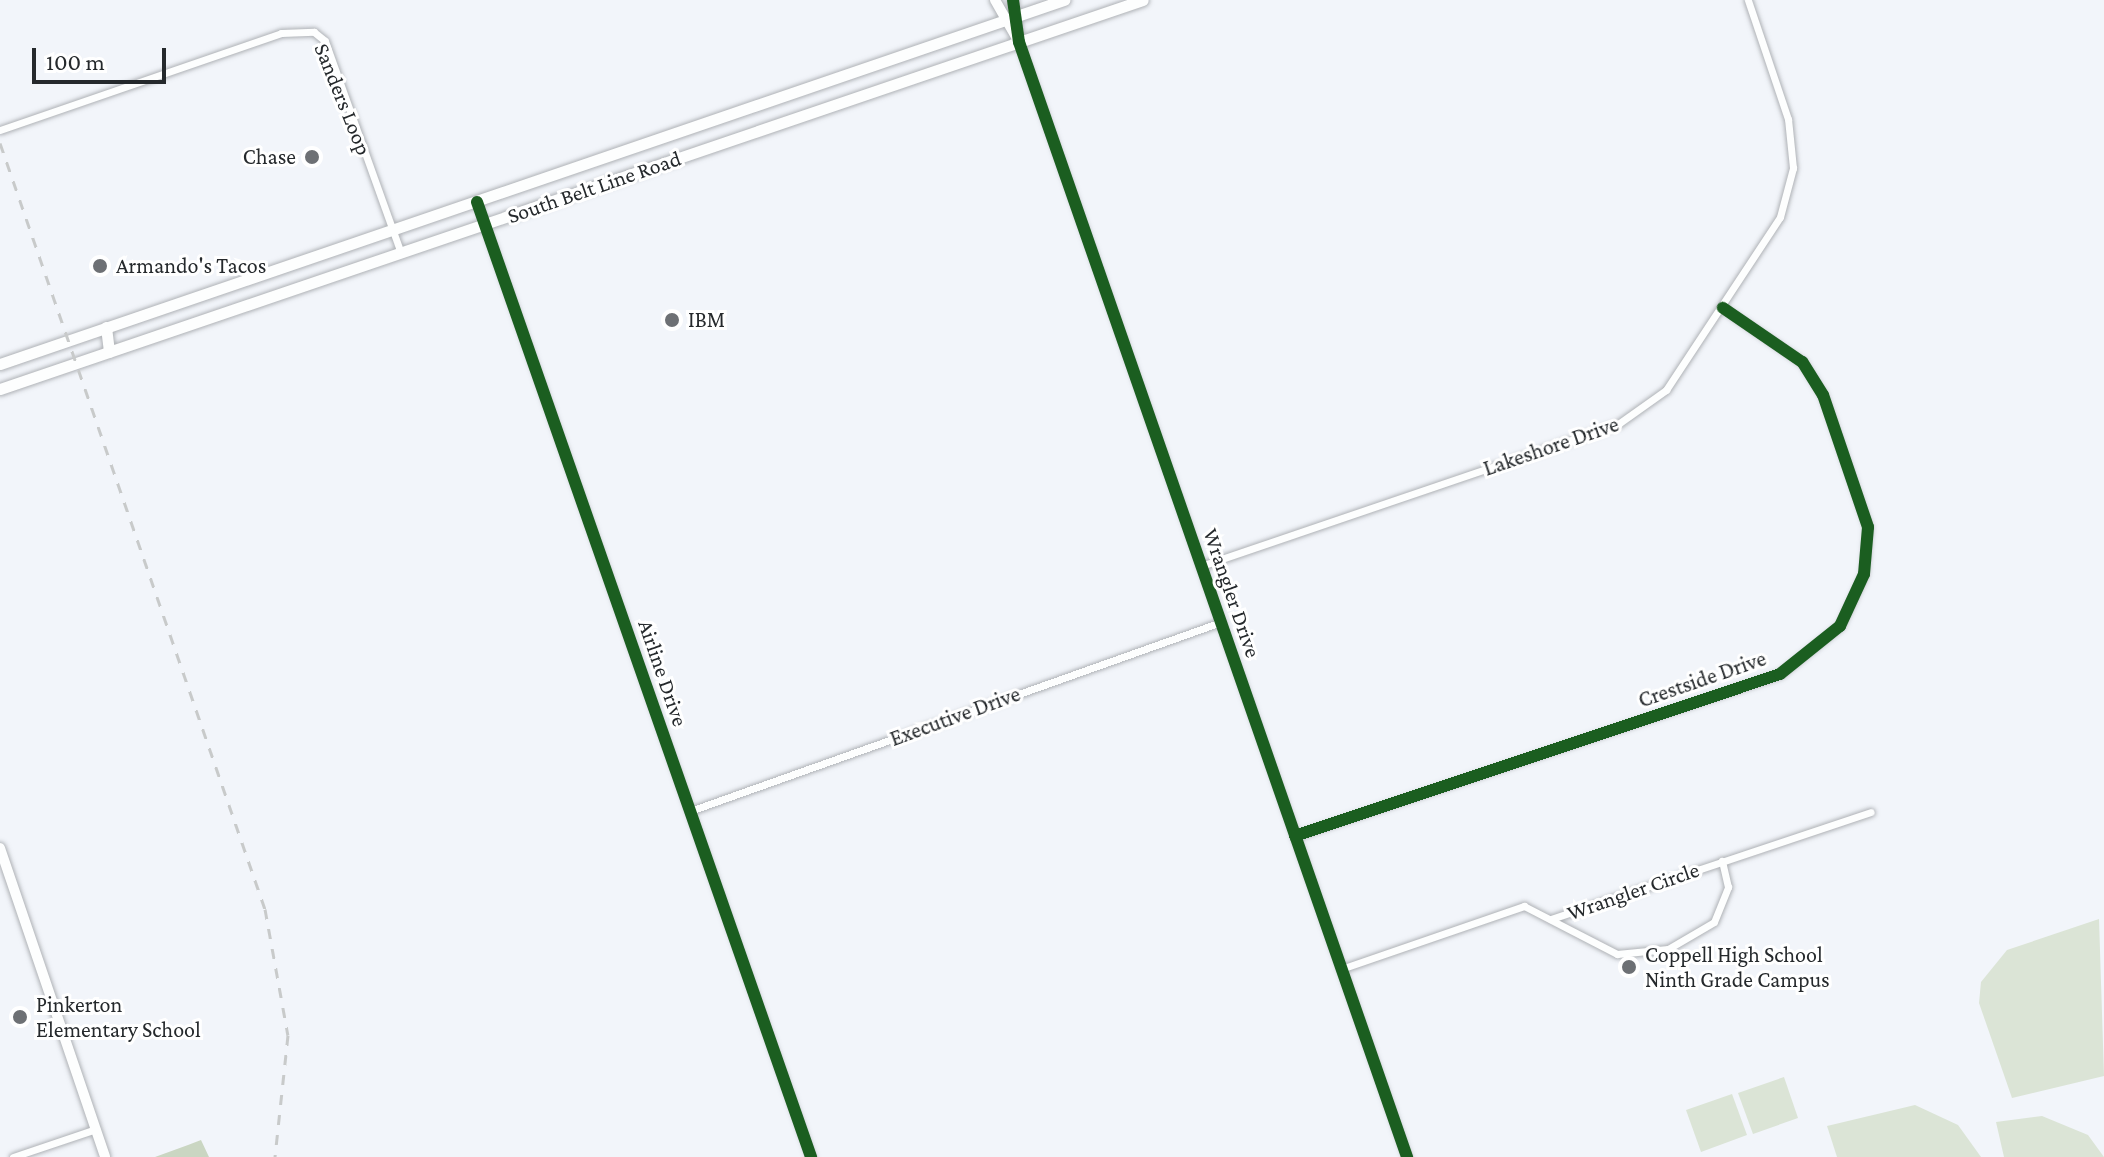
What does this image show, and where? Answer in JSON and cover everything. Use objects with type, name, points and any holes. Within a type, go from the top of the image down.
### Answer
[{"type":"main road","name":"South Belt Line Road","points":[[0,364],[725,119],[1064,0]]},
{"type":"main road","name":"South Belt Line Road","points":[[0,389],[1143,0]]},
{"type":"main road","points":[[725,119],[731,140]]},
{"type":"main road","points":[[106,327],[109,352]]},
{"type":"street","points":[[995,0],[1002,21],[1019,42]]},
{"type":"street","points":[[1013,0],[1018,15],[1019,42]]},
{"type":"street","name":"Lakeshore Drive","points":[[1201,566],[1626,420],[1666,390],[1723,308],[1780,217],[1793,168],[1788,119],[1748,0]]},
{"type":"street","name":"Sanders Loop","points":[[0,130],[304,29],[325,41],[401,253]]},
{"type":"street","name":"Wrangler Drive","points":[[1019,42],[1407,1157]]},
{"type":"street","name":"Airline Drive","points":[[477,202],[811,1157]]},
{"type":"street","name":"Crestside Drive","points":[[1295,836],[1780,674],[1840,626],[1864,574],[1868,527],[1823,395],[1802,362],[1723,308]]},
{"type":"street","name":"Executive Drive","points":[[690,811],[1221,622]]},
{"type":"street","name":"Wrangler Circle","points":[[1551,919],[1871,812]]},
{"type":"street","points":[[0,848],[105,1157]]},
{"type":"street","name":"Wrangler Circle","points":[[1551,919],[1617,954],[1668,949],[1714,922],[1728,887],[1722,861]]},
{"type":"street","points":[[1341,969],[1499,909],[1524,906],[1551,919]]},
{"type":"street","points":[[13,1157],[96,1129]]},
{"type":"shaded area","points":[[2099,919],[2104,1076],[2012,1098],[1979,1003],[1981,982],[2007,950]]},
{"type":"shaded area","points":[[1784,1077],[1798,1118],[1753,1134],[1738,1093]]},
{"type":"shaded area","points":[[1732,1094],[1747,1135],[1701,1152],[1686,1110]]},
{"type":"shaded area","points":[[1915,1105],[1958,1125],[1981,1157],[1837,1157],[1827,1126]]},
{"type":"shaded area","points":[[2042,1116],[2088,1135],[2104,1157],[2004,1157],[1996,1122]]},
{"type":"green space","points":[[201,1140],[209,1157],[155,1157],[188,1145]]},
{"type":"railway","points":[[0,143],[265,909],[288,1035],[275,1157]]},
{"type":"cycle path","points":[[1013,0],[1019,42],[1407,1157]]},
{"type":"cycle path","points":[[477,202],[811,1157]]},
{"type":"cycle path","points":[[1295,836],[1780,674],[1840,626],[1864,574],[1868,527],[1823,395],[1802,362],[1723,308]]},
{"type":"place","name":"Chase","points":[[312,157]]},
{"type":"place","name":"Armando's Tacos","points":[[100,266]]},
{"type":"place","name":"IBM","points":[[672,320]]},
{"type":"place","name":"Coppell High School Ninth Grade Campus","points":[[1629,967]]},
{"type":"place","name":"Pinkerton Elementary School","points":[[20,1017]]}]
